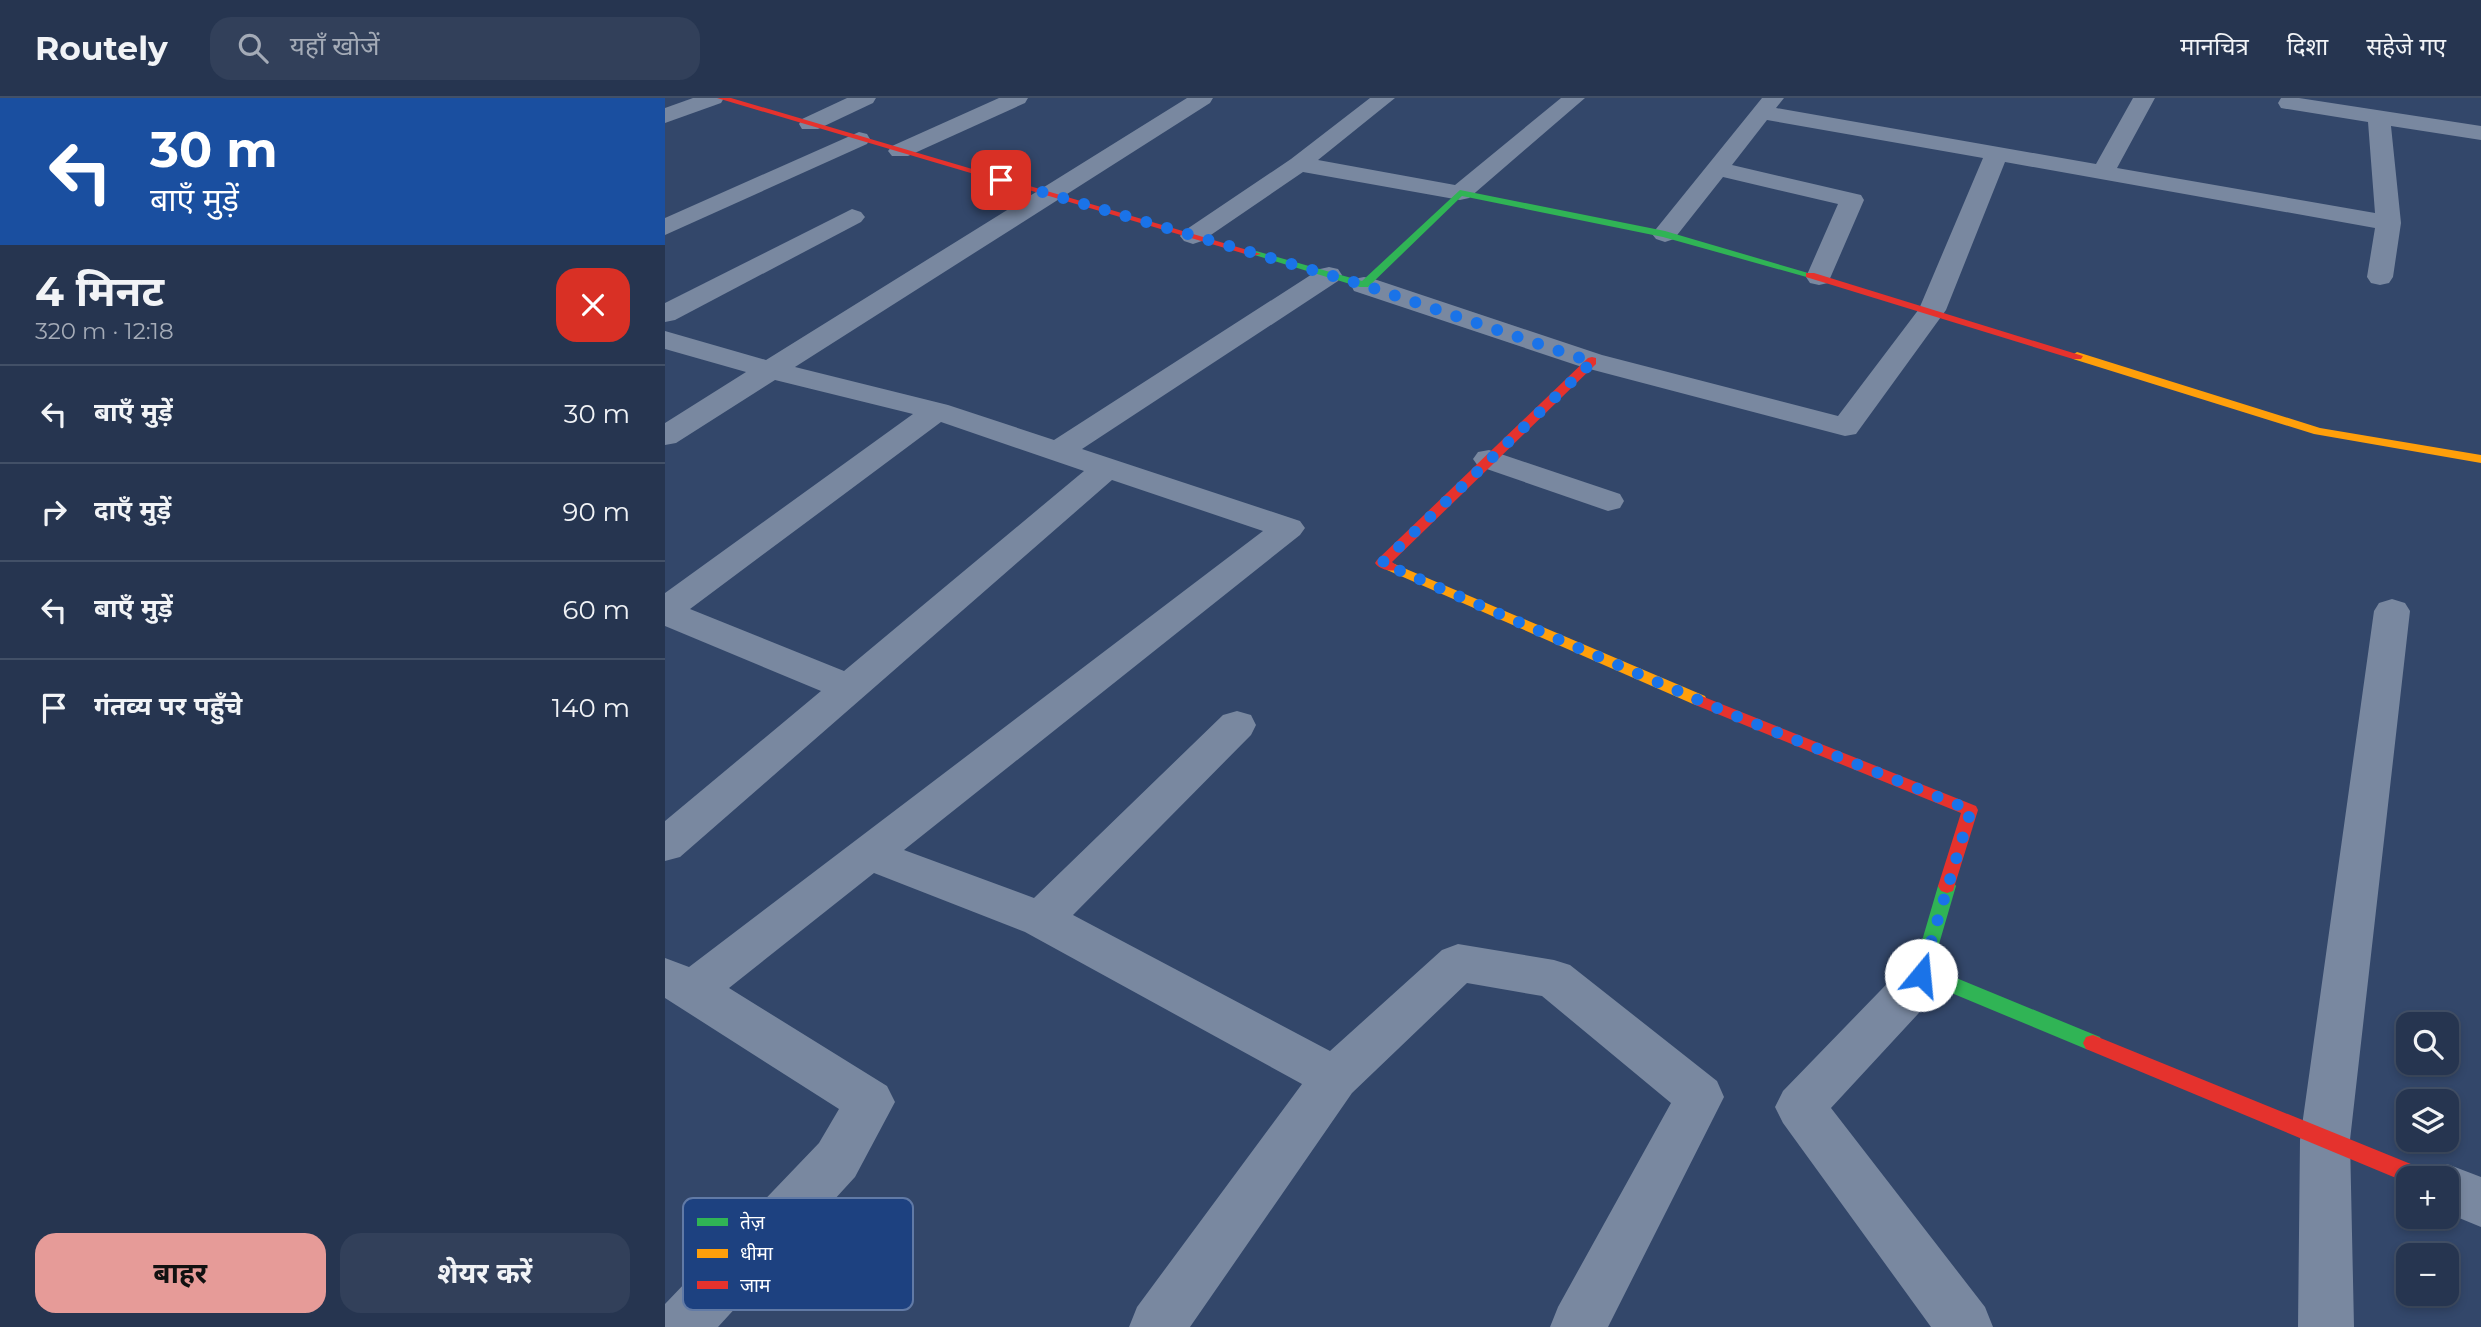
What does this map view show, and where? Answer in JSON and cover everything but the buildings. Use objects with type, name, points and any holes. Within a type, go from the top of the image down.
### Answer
[{"type":"street","points":[[665,116],[713,98]]},
{"type":"street","points":[[721,98],[1364,285],[1592,362],[1845,427],[1932,310],[1997,152]]},
{"type":"street","points":[[810,124],[866,98]]},
{"type":"street","points":[[900,151],[1017,98]]},
{"type":"street","points":[[665,436],[768,369],[1052,195],[1202,98]]},
{"type":"street","points":[[1193,236],[1299,164],[1384,98]]},
{"type":"street","points":[[1364,285],[1460,193],[1574,98]]},
{"type":"street","points":[[2103,172],[2144,98]]},
{"type":"street","points":[[2289,103],[2481,133]]},
{"type":"street","points":[[1665,234],[1767,105],[1997,152],[2388,223]]},
{"type":"street","points":[[2379,117],[2388,223],[2380,277]]},
{"type":"street","points":[[665,227],[859,139]]},
{"type":"street","points":[[1299,164],[1665,234],[1932,310],[2318,431],[2481,459]]},
{"type":"street","points":[[1716,168],[1852,201],[1819,277]]},
{"type":"street","points":[[665,313],[852,217]]},
{"type":"street","points":[[1058,451],[1329,275]]},
{"type":"street","points":[[665,340],[937,411],[1288,528],[869,854],[679,983],[870,1102],[837,1160],[802,1198]]},
{"type":"street","points":[[1592,362],[1382,563],[1731,714],[1971,810],[1921,975],[1926,974],[2396,1168]]},
{"type":"street","points":[[665,611],[937,411]]},
{"type":"street","points":[[1489,459],[1608,501]]},
{"type":"street","points":[[665,845],[1107,468]]},
{"type":"street","points":[[665,611],[849,688]]},
{"type":"street","points":[[2326,1327],[2325,1140],[2392,611]]},
{"type":"street","points":[[1041,919],[1237,725]]},
{"type":"street","points":[[869,854],[1041,919],[1335,1079]]},
{"type":"street","points":[[1157,1327],[1335,1079],[1458,963],[1554,979],[1700,1097],[1578,1327]]},
{"type":"street","points":[[1926,974],[1800,1107],[1965,1327]]},
{"type":"street","points":[[2459,1193],[2481,1202]]},
{"type":"street","points":[[681,1327],[697,1310]]},
{"type":"traffic: fast","points":[[1256,254],[1364,285],[1460,193],[1665,234],[1810,275]]},
{"type":"traffic: fast","points":[[1947,886],[1921,975],[1926,974],[2093,1043]]},
{"type":"traffic: slow","points":[[2077,356],[2318,431],[2481,459]]},
{"type":"traffic: slow","points":[[1392,567],[1699,700]]},
{"type":"traffic: jam","points":[[721,98],[1256,254]]},
{"type":"traffic: jam","points":[[1810,275],[2077,356]]},
{"type":"traffic: jam","points":[[1392,567],[1382,563],[1592,361]]},
{"type":"traffic: jam","points":[[1699,700],[1970,810],[1947,886]]},
{"type":"traffic: jam","points":[[2093,1043],[2396,1168]]},
{"type":"route","points":[[1001,180],[1364,285],[1592,362],[1382,563],[1731,714],[1971,810],[1921,975]]}]
